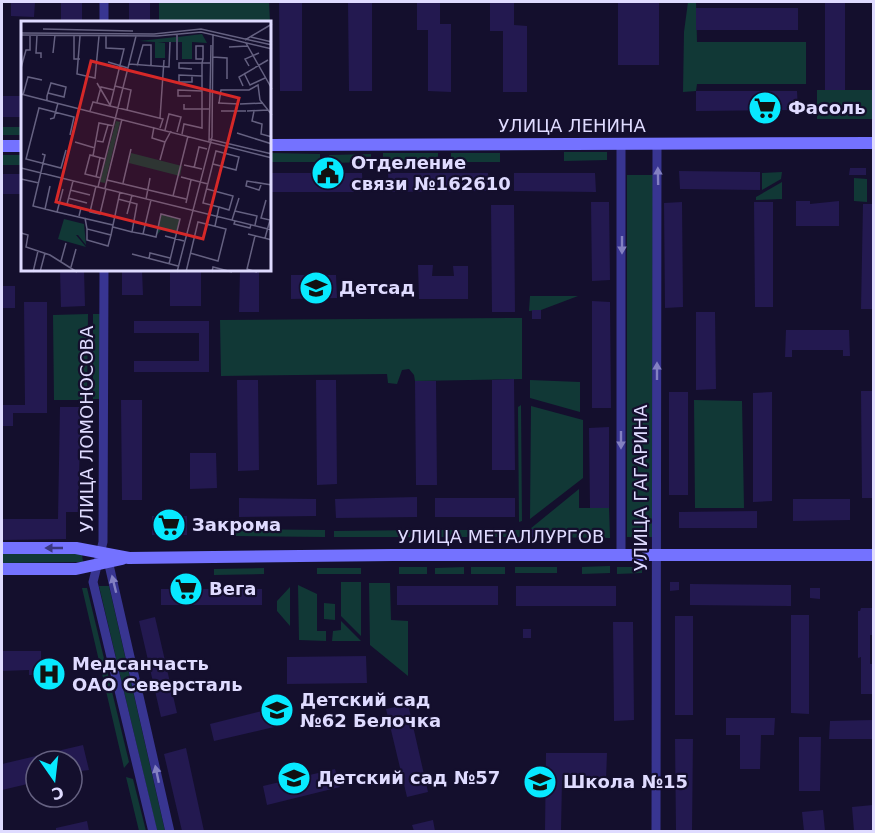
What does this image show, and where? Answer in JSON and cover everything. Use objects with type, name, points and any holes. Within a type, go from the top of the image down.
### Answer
[{"type":"street","points":[[104,2],[104,21]]},
{"type":"street","name":"УЛИЦА ЛЕНИНА","points":[[272,145],[873,143]]},
{"type":"street","name":"УЛИЦА ГАГАРИНА","points":[[621,144],[621,555]]},
{"type":"street","name":"УЛИЦА ГАГАРИНА","points":[[656,831],[657,144]]},
{"type":"street","points":[[2,146],[21,146]]},
{"type":"street","name":"УЛИЦА ЛОМОНОСОВА","points":[[104,272],[103,556],[170,831]]},
{"type":"street","name":"УЛИЦА МЕТАЛЛУРГОВ","points":[[2,548],[76,548],[103,556],[129,558],[873,555]]},
{"type":"street","name":"УЛИЦА МЕТАЛЛУРГОВ","points":[[2,569],[76,569],[103,556]]},
{"type":"street","name":"УЛИЦА ЛОМОНОСОВА","points":[[103,556],[93,582],[153,831]]},
{"type":"green space","points":[[159,2],[269,2],[270,21],[159,21]]},
{"type":"green space","points":[[688,2],[696,2],[697,42],[806,42],[806,84],[697,84],[696,91],[683,92],[684,32]]},
{"type":"green space","points":[[817,90],[873,90],[873,119],[817,119]]},
{"type":"green space","points":[[2,127],[21,127],[21,135],[2,135]]},
{"type":"green space","points":[[564,152],[607,152],[607,160],[564,161]]},
{"type":"green space","points":[[272,153],[320,154],[320,162],[272,162]]},
{"type":"green space","points":[[383,153],[438,153],[438,161],[383,162]]},
{"type":"green space","points":[[451,153],[500,153],[500,162],[451,162]]},
{"type":"green space","points":[[371,154],[371,162],[329,163],[329,155]]},
{"type":"green space","points":[[2,155],[21,155],[21,165],[2,165]]},
{"type":"green space","points":[[782,172],[781,179],[762,190],[762,173]]},
{"type":"green space","points":[[627,175],[653,175],[652,537],[627,537]]},
{"type":"green space","points":[[854,178],[867,179],[867,202],[854,201]]},
{"type":"green space","points":[[782,182],[782,199],[756,200],[756,197]]},
{"type":"green space","points":[[530,296],[578,296],[541,310],[529,311]]},
{"type":"green space","points":[[88,314],[87,400],[54,400],[53,315]]},
{"type":"green space","points":[[93,314],[101,314],[100,399],[93,399]]},
{"type":"green space","points":[[522,318],[522,379],[415,381],[409,369],[402,370],[397,384],[388,383],[387,374],[221,376],[220,320]]},
{"type":"green space","points":[[530,380],[580,382],[580,412],[530,398]]},
{"type":"green space","points":[[694,400],[742,401],[744,508],[695,508]]},
{"type":"green space","points":[[521,405],[522,521],[519,522],[518,407]]},
{"type":"green space","points":[[531,406],[583,420],[583,478],[530,519]]},
{"type":"green space","points":[[579,489],[579,508],[609,508],[610,538],[540,537],[539,529],[530,529]]},
{"type":"green space","points":[[235,529],[325,530],[325,537],[235,536]]},
{"type":"green space","points":[[425,530],[425,537],[334,537],[334,531]]},
{"type":"green space","points":[[432,530],[522,530],[522,537],[432,537]]},
{"type":"green space","points":[[2,554],[82,554],[83,562],[2,563]]},
{"type":"green space","points":[[610,566],[610,573],[582,574],[582,567]]},
{"type":"green space","points":[[399,567],[427,567],[427,574],[399,574]]},
{"type":"green space","points":[[464,567],[464,574],[435,574],[435,568]]},
{"type":"green space","points":[[471,567],[505,567],[505,574],[471,574]]},
{"type":"green space","points":[[515,567],[557,567],[557,573],[515,573]]},
{"type":"green space","points":[[617,567],[642,567],[642,573],[617,574]]},
{"type":"green space","points":[[264,568],[264,574],[214,575],[214,569]]},
{"type":"green space","points":[[317,568],[361,568],[361,574],[317,574]]},
{"type":"green space","points":[[341,582],[361,582],[361,636],[341,616]]},
{"type":"green space","points":[[369,583],[390,583],[391,620],[408,621],[408,676],[370,645]]},
{"type":"green space","points":[[298,585],[317,594],[317,631],[326,631],[326,641],[299,640]]},
{"type":"green space","points":[[99,586],[109,586],[165,831],[157,831]]},
{"type":"green space","points":[[290,587],[290,626],[277,611],[277,601]]},
{"type":"green space","points":[[82,588],[87,588],[129,762],[124,768]]},
{"type":"green space","points":[[324,603],[335,604],[335,620],[324,619]]},
{"type":"green space","points":[[341,621],[361,641],[332,641],[333,631],[341,630]]},
{"type":"green space","points":[[126,777],[133,779],[146,831],[139,831]]},
{"type":"building","points":[[11,2],[35,2],[34,17],[11,16]]},
{"type":"building","points":[[61,2],[82,2],[82,21],[61,21]]},
{"type":"building","points":[[129,2],[150,2],[150,21],[129,21]]},
{"type":"building","points":[[279,2],[302,2],[302,91],[280,91]]},
{"type":"building","points":[[348,2],[372,2],[372,91],[349,91]]},
{"type":"building","points":[[417,2],[440,2],[440,24],[451,24],[451,92],[428,91],[428,30],[417,30]]},
{"type":"building","points":[[490,2],[514,2],[514,25],[527,26],[527,92],[503,92],[503,31],[490,31]]},
{"type":"building","points":[[618,2],[659,2],[659,65],[618,65]]},
{"type":"building","points":[[825,2],[845,2],[845,90],[825,90]]},
{"type":"building","points":[[696,8],[798,8],[798,30],[696,30]]},
{"type":"building","points":[[696,91],[797,91],[798,110],[696,111]]},
{"type":"building","points":[[2,96],[21,96],[21,117],[2,117]]},
{"type":"building","points":[[850,168],[866,168],[866,175],[849,175]]},
{"type":"building","points":[[679,171],[760,172],[760,190],[680,189]]},
{"type":"building","points":[[272,173],[362,173],[363,192],[272,192]]},
{"type":"building","points":[[388,173],[488,173],[488,191],[389,192]]},
{"type":"building","points":[[514,173],[595,173],[596,192],[514,191]]},
{"type":"building","points":[[2,174],[21,174],[21,194],[2,194]]},
{"type":"building","points":[[796,201],[810,201],[810,204],[839,201],[839,226],[796,226]]},
{"type":"building","points":[[591,202],[609,202],[610,280],[592,281]]},
{"type":"building","points":[[682,202],[683,307],[665,308],[664,203]]},
{"type":"building","points":[[754,202],[773,202],[773,307],[755,307]]},
{"type":"building","points":[[863,204],[873,204],[873,309],[861,309]]},
{"type":"building","points":[[491,205],[514,205],[515,312],[492,312]]},
{"type":"building","points":[[418,265],[433,265],[432,276],[454,276],[453,266],[468,266],[468,299],[419,299]]},
{"type":"building","points":[[60,272],[84,272],[85,306],[61,307]]},
{"type":"building","points":[[122,272],[142,272],[143,295],[122,295]]},
{"type":"building","points":[[170,272],[201,272],[201,306],[170,306]]},
{"type":"building","points":[[240,272],[259,272],[259,312],[239,312]]},
{"type":"building","points":[[291,275],[336,275],[337,298],[291,299]]},
{"type":"building","points":[[2,286],[15,286],[15,308],[2,308]]},
{"type":"building","points":[[592,301],[610,302],[611,408],[592,408]]},
{"type":"building","points":[[24,302],[47,302],[47,413],[13,413],[13,426],[2,426],[2,405],[25,405]]},
{"type":"building","points":[[532,310],[541,310],[541,319],[532,319]]},
{"type":"building","points":[[696,312],[715,312],[716,389],[696,390]]},
{"type":"building","points":[[134,321],[209,321],[209,372],[134,372],[134,361],[199,361],[199,333],[134,333]]},
{"type":"building","points":[[786,330],[849,330],[850,356],[843,356],[843,350],[792,350],[792,357],[785,357]]},
{"type":"building","points":[[514,379],[515,470],[492,470],[492,380]]},
{"type":"building","points":[[237,380],[258,380],[259,470],[238,471]]},
{"type":"building","points":[[316,380],[336,380],[337,484],[317,485]]},
{"type":"building","points":[[415,381],[436,381],[437,485],[416,485]]},
{"type":"building","points":[[861,391],[873,391],[873,498],[862,498]]},
{"type":"building","points":[[669,392],[688,392],[688,495],[669,495]]},
{"type":"building","points":[[772,392],[772,501],[753,502],[753,393]]},
{"type":"building","points":[[121,400],[142,400],[142,500],[122,500]]},
{"type":"building","points":[[60,407],[81,407],[78,512],[66,512],[66,539],[2,540],[2,519],[58,519]]},
{"type":"building","points":[[609,427],[609,508],[590,508],[589,428]]},
{"type":"building","points":[[190,453],[216,453],[217,488],[190,489]]},
{"type":"building","points":[[417,497],[417,517],[336,518],[335,499]]},
{"type":"building","points":[[239,498],[316,499],[316,516],[239,517]]},
{"type":"building","points":[[435,498],[515,498],[515,517],[435,517]]},
{"type":"building","points":[[793,499],[850,499],[850,520],[793,521]]},
{"type":"building","points":[[757,511],[757,528],[679,528],[679,512]]},
{"type":"building","name":"Закрома","points":[[152,516],[187,516],[187,535],[152,535]]},
{"type":"building","points":[[530,529],[540,529],[540,537],[530,537]]},
{"type":"building","points":[[670,582],[679,582],[679,590],[670,591]]},
{"type":"building","points":[[690,584],[791,585],[791,606],[690,605]]},
{"type":"building","points":[[397,586],[498,586],[498,605],[397,605]]},
{"type":"building","points":[[516,586],[616,586],[616,606],[516,606]]},
{"type":"building","points":[[810,588],[820,588],[820,599],[810,598]]},
{"type":"building","points":[[161,589],[262,589],[262,605],[161,605]]},
{"type":"building","points":[[861,608],[873,608],[870,664],[873,664],[873,694],[861,694],[858,611]]},
{"type":"building","points":[[791,615],[809,615],[809,714],[791,713]]},
{"type":"building","points":[[675,616],[693,616],[693,715],[675,715]]},
{"type":"building","points":[[155,617],[177,713],[161,717],[139,621]]},
{"type":"building","points":[[613,622],[633,622],[634,720],[614,721]]},
{"type":"building","points":[[523,629],[531,629],[531,638],[523,638]]},
{"type":"building","points":[[2,651],[41,651],[41,675],[29,675],[29,670],[2,671]]},
{"type":"building","points":[[366,656],[367,683],[287,684],[287,657]]},
{"type":"building","points":[[408,704],[428,792],[407,797],[386,709]]},
{"type":"building","points":[[282,706],[287,724],[214,741],[210,724]]},
{"type":"building","points":[[726,718],[775,718],[774,735],[761,735],[760,769],[740,769],[740,735],[726,735]]},
{"type":"building","points":[[873,720],[873,739],[829,739],[830,721]]},
{"type":"building","points":[[799,737],[821,737],[820,791],[799,791]]},
{"type":"building","points":[[675,739],[693,739],[692,831],[676,831]]},
{"type":"building","points":[[83,745],[84,749],[66,749]]},
{"type":"building","points":[[186,748],[204,831],[182,831],[164,754]]},
{"type":"building","points":[[84,749],[89,770],[84,771]]},
{"type":"building","points":[[546,753],[607,753],[606,780],[562,780],[561,831],[545,831]]},
{"type":"building","points":[[24,759],[24,785],[2,790],[2,764]]},
{"type":"building","points":[[335,769],[340,787],[267,805],[263,786]]},
{"type":"building","points":[[873,805],[873,831],[854,831],[852,807]]},
{"type":"building","points":[[823,810],[825,831],[804,831],[802,812]]},
{"type":"building","points":[[433,820],[435,831],[414,831],[412,825]]},
{"type":"building","points":[[87,821],[89,831],[56,831],[56,828]]},
{"type":"place","name":"Фасоль","points":[[765,108]]},
{"type":"place","name":"Отделение связи №162610","points":[[328,173]]},
{"type":"place","name":"Детсад","points":[[316,288]]},
{"type":"place","name":"Закрома","points":[[169,525]]},
{"type":"place","name":"Вега","points":[[186,589]]},
{"type":"place","name":"Медсанчасть ОАО Северсталь","points":[[49,674]]},
{"type":"place","name":"Детский сад №62 Белочка","points":[[277,710]]},
{"type":"place","name":"Детский сад №57","points":[[294,778]]},
{"type":"place","name":"Школа №15","points":[[540,782]]}]
